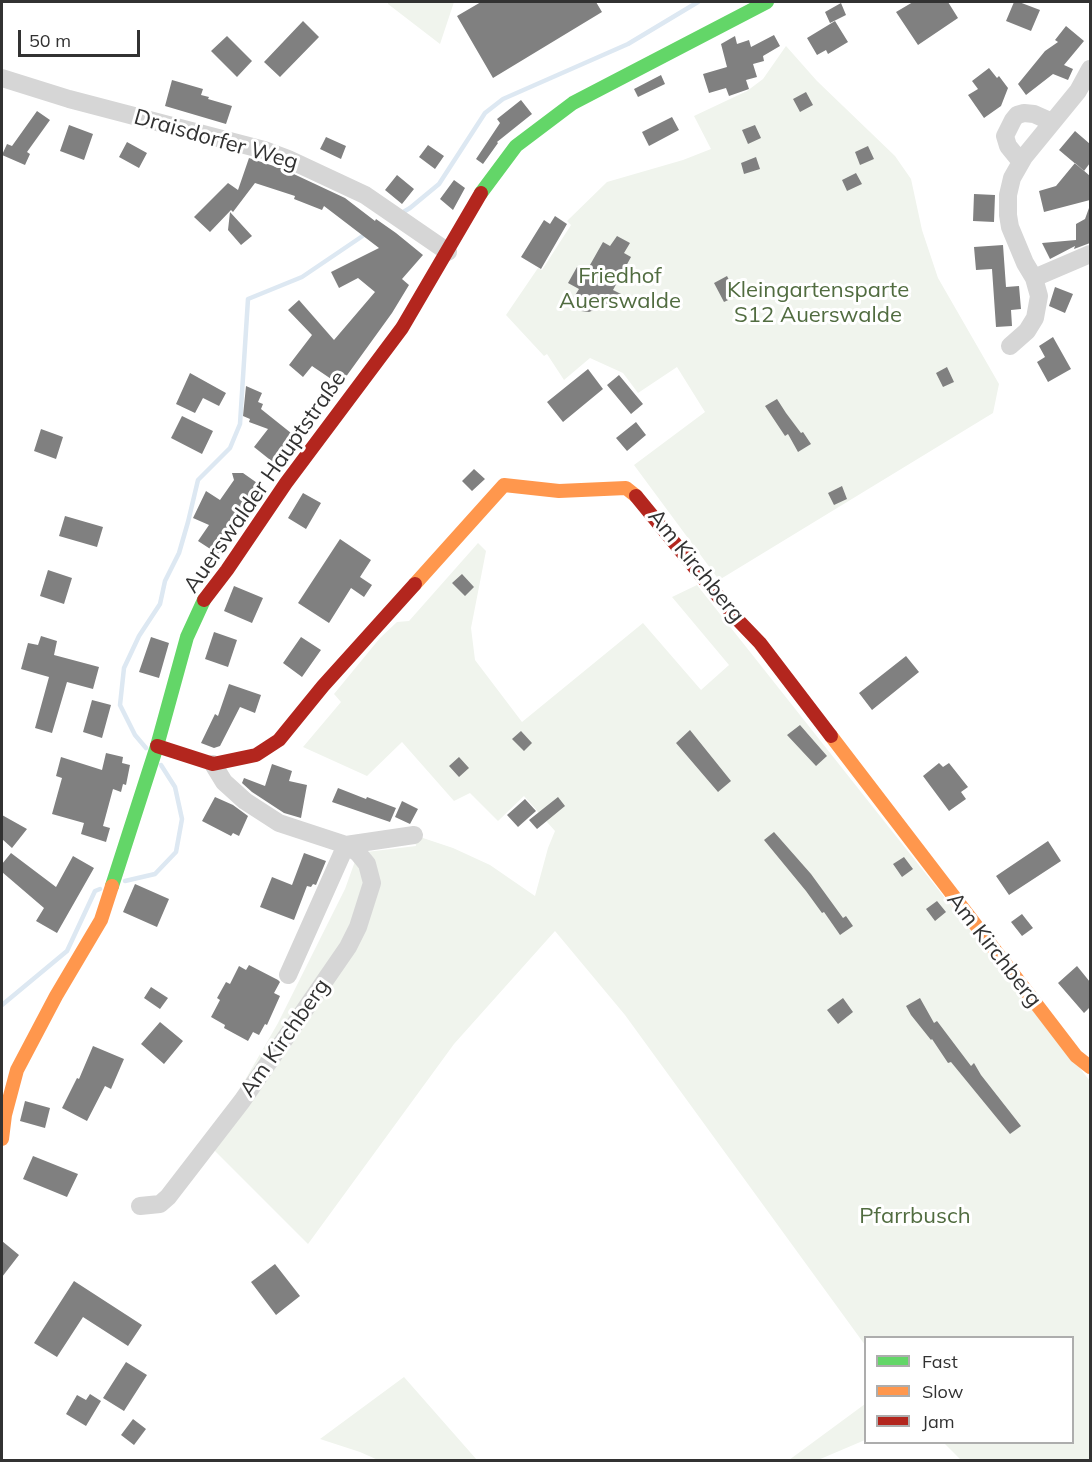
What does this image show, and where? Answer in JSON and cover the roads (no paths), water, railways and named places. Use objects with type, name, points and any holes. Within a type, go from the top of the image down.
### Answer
[{"type":"main road","name":"Auerswalder Hauptstraße","points":[[2,1139],[9,1067],[86,948],[100,920],[157,746],[187,637],[204,600],[228,570],[281,490],[402,328],[485,187],[516,146],[573,103],[767,2]]},
{"type":"main road","name":"Am Kirchberg","points":[[157,746],[213,764],[256,755],[279,740],[323,686],[504,485],[559,491],[626,488],[648,507],[736,618],[760,643],[1076,1056],[1090,1067]]},
{"type":"street","points":[[1010,346],[1027,331],[1035,318],[1039,296],[1034,278],[1014,239],[1008,215],[1008,195],[1012,178],[1021,162],[1078,92],[1090,69]]},
{"type":"street","name":"Draisdorfer Weg","points":[[2,78],[69,99],[280,156],[312,168],[365,195],[448,252]]},
{"type":"street","points":[[1021,162],[1008,146],[1005,136],[1013,120],[1017,115],[1024,113],[1034,114],[1052,122]]},
{"type":"street","points":[[1034,278],[1090,254]]},
{"type":"street","name":"Am Kirchberg","points":[[141,1206],[160,1204],[168,1197],[242,1101],[348,947],[358,927],[372,883],[367,864],[358,853],[345,845],[279,823],[245,801],[224,782],[213,764]]},
{"type":"street","name":"Am Kirchberg","points":[[345,845],[414,835]]},
{"type":"street","name":"Am Kirchberg","points":[[288,975],[345,845]]},
{"type":"waterway","points":[[400,214],[439,184],[485,113],[503,99],[628,44],[698,2]]},
{"type":"waterway","points":[[146,748],[135,735],[120,705],[124,668],[139,636],[160,604],[165,581],[179,553],[198,480],[230,448],[240,424],[248,299],[302,277],[367,233]]},
{"type":"waterway","points":[[125,881],[155,874],[176,852],[182,819],[175,787],[161,765]]},
{"type":"waterway","points":[[2,1005],[67,951],[95,891],[100,889]]},
{"type":"park label","name":"Friedhof Auerswalde","points":[[620,288]]},
{"type":"park label","name":"Kleingartensparte S12 Auerswalde","points":[[818,302]]},
{"type":"park label","name":"Pfarrbusch","points":[[915,1216]]}]
